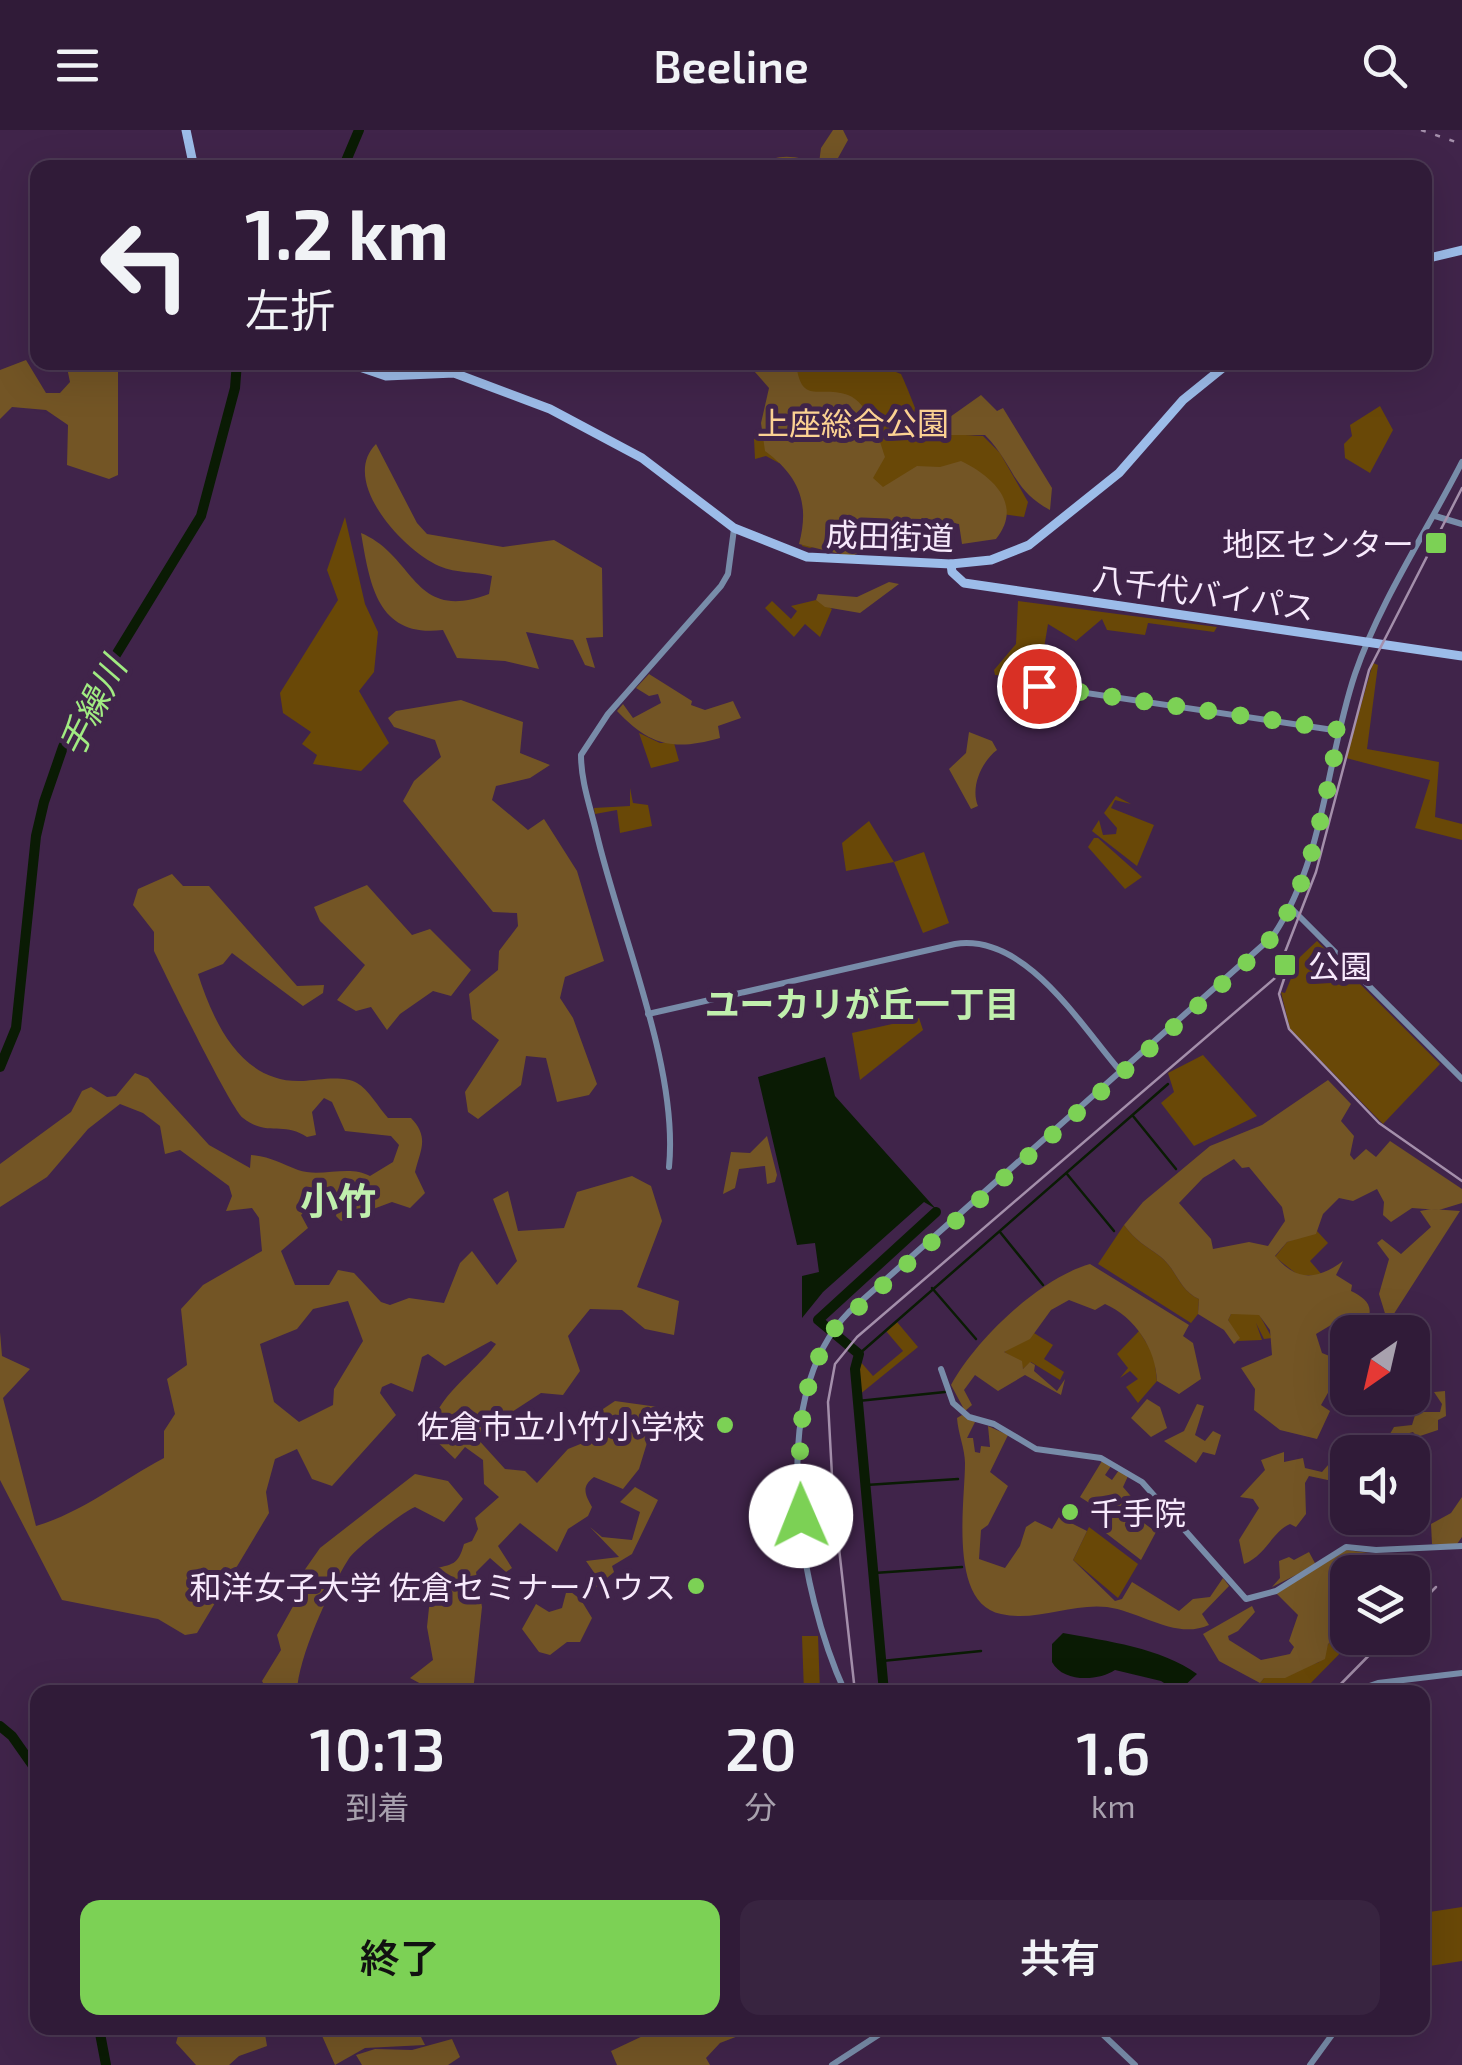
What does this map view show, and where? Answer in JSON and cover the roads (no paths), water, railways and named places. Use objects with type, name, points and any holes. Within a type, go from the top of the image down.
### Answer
[{"type":"highway","points":[[186,130],[192,160]]},
{"type":"highway","points":[[1432,257],[1462,250]]},
{"type":"highway","name":"成田街道","points":[[368,370],[386,376],[454,373],[550,409],[642,458],[734,528],[823,560],[952,564],[991,560],[1029,545],[1119,473],[1170,413],[1221,370]]},
{"type":"highway","name":"八千代バイパス","points":[[952,564],[952,572],[964,583],[1462,656]]},
{"type":"street","points":[[843,1685],[802,1551],[800,1416],[814,1362],[849,1312],[1264,947],[1290,908],[1310,857],[1340,730],[1370,640],[1462,462]]},
{"type":"street","points":[[1435,516],[1462,524]]},
{"type":"street","points":[[670,1168],[670,1118],[648,1014],[610,890],[581,756],[608,714],[721,586],[728,574],[734,528]]},
{"type":"street","points":[[1006,682],[1340,730]]},
{"type":"street","points":[[1290,908],[1462,1079]]},
{"type":"street","points":[[648,1014],[939,948],[982,942],[1002,948],[1024,962],[1122,1073]]},
{"type":"street","points":[[941,1368],[953,1403],[969,1417],[994,1424],[1036,1449],[1102,1458],[1142,1482],[1246,1598],[1276,1592],[1346,1547],[1376,1550],[1462,1546]]},
{"type":"street","points":[[1372,1685],[1462,1672]]},
{"type":"street","points":[[832,2065],[878,2035]]},
{"type":"street","points":[[1104,2035],[1136,2065]]},
{"type":"street","points":[[1310,2065],[1332,2035]]},
{"type":"waterway","name":"手繰川","points":[[346,160],[359,130]]},
{"type":"waterway","name":"手繰川","points":[[0,1067],[16,1028],[36,836],[44,802],[63,747],[92,694],[201,516],[236,370]]},
{"type":"waterway","points":[[859,1354],[1168,1084]]},
{"type":"waterway","points":[[1133,1116],[1176,1169]]},
{"type":"waterway","points":[[1067,1174],[1114,1231]]},
{"type":"waterway","points":[[883,1685],[855,1369],[859,1354],[818,1320],[936,1212]]},
{"type":"waterway","points":[[1000,1232],[1043,1285]]},
{"type":"waterway","points":[[932,1288],[976,1339]]},
{"type":"waterway","points":[[858,1401],[945,1392]]},
{"type":"waterway","points":[[866,1485],[958,1479]]},
{"type":"waterway","points":[[874,1573],[962,1567]]},
{"type":"waterway","points":[[882,1661],[981,1651]]},
{"type":"waterway","points":[[0,1726],[30,1762]]},
{"type":"waterway","points":[[100,2035],[106,2065]]},
{"type":"tram line","points":[[854,1685],[833,1494],[828,1402],[835,1364],[857,1337],[1275,978],[1316,872],[1369,670],[1462,488]]},
{"type":"tram line","points":[[1288,967],[1279,994],[1289,1029],[1379,1123],[1462,1181]]},
{"type":"tram line","points":[[1430,1593],[1436,1587]]},
{"type":"tram line","points":[[1340,1685],[1369,1655]]},
{"type":"railway","points":[[1421,130],[1462,144]]},
{"type":"place","name":"地区センター","points":[[1436,543]]},
{"type":"place","name":"公園","points":[[1285,965]]},
{"type":"place","name":"佐倉市立小竹小学校","points":[[725,1425]]},
{"type":"place","name":"千手院","points":[[1070,1512]]},
{"type":"place","name":"和洋女子大学 佐倉セミナーハウス","points":[[696,1586]]},
{"type":"district","name":"ユーカリが丘一丁目","points":[[862,1003]]},
{"type":"district","name":"小竹","points":[[338,1200]]},
{"type":"park label","name":"上座総合公園","points":[[853,422]]}]
